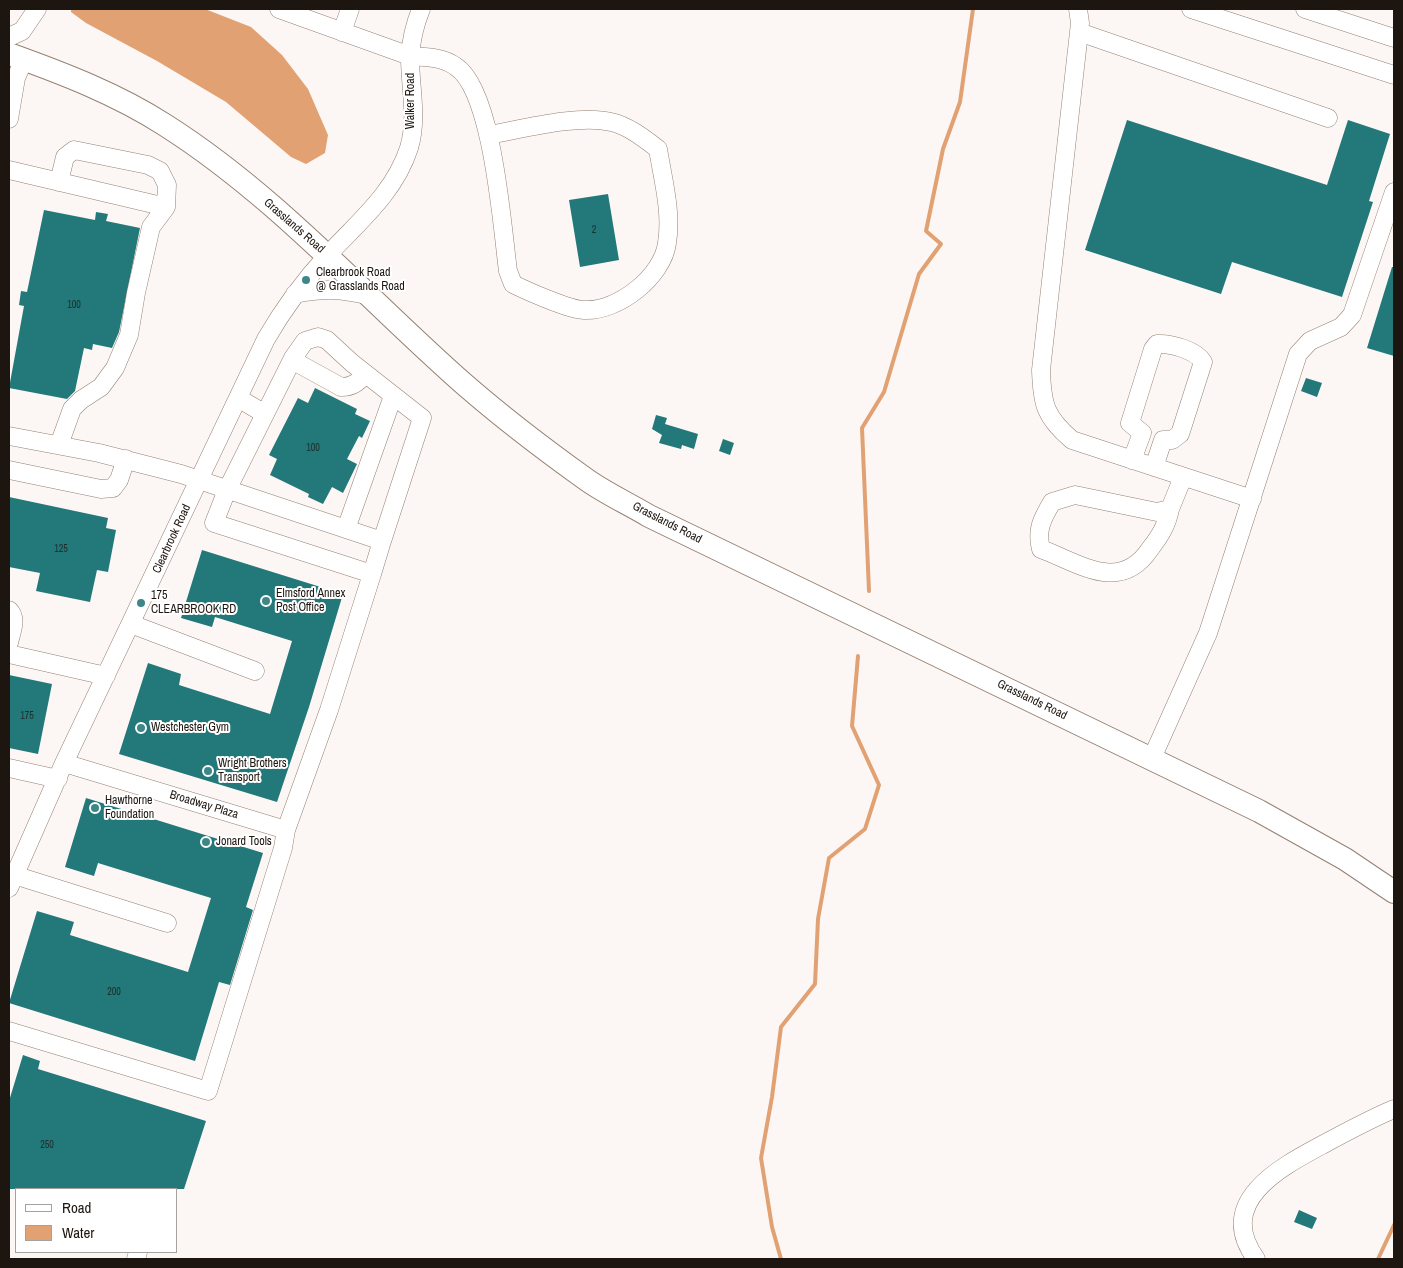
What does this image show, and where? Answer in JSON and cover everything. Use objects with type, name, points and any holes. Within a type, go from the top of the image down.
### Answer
[{"type":"main road","name":"Grasslands Road","points":[[16,57],[80,81],[164,124],[274,207],[328,255],[465,385],[527,436],[588,481],[650,516],[1152,758],[1304,835],[1345,858],[1394,892]]},
{"type":"street","points":[[9,37],[22,31],[37,9]]},
{"type":"street","points":[[279,9],[410,56],[433,57],[456,66],[474,90],[488,135],[508,271],[513,284],[584,310],[609,305],[632,294],[653,276],[667,245],[668,228],[668,212],[658,149],[644,138],[612,122],[587,119],[488,135]]},
{"type":"street","points":[[342,32],[350,9]]},
{"type":"street","name":"Walker Road","points":[[328,255],[382,199],[398,174],[409,147],[413,119],[410,56],[414,27],[420,9]]},
{"type":"street","points":[[1078,9],[1079,32],[1041,370],[1045,409],[1057,427],[1072,440],[1252,499]]},
{"type":"street","points":[[1194,9],[1394,75]]},
{"type":"street","points":[[1304,9],[1394,38]]},
{"type":"street","points":[[1079,32],[1328,118]]},
{"type":"street","points":[[9,119],[16,78],[16,57]]},
{"type":"street","points":[[59,182],[65,157],[74,150],[130,161],[160,171],[167,184],[166,207],[151,227],[136,293],[129,335],[115,368],[101,386],[72,409],[59,445]]},
{"type":"street","points":[[9,170],[166,207]]},
{"type":"street","points":[[1152,758],[1208,633],[1298,354],[1310,341],[1341,327],[1352,315],[1394,192]]},
{"type":"street","name":"Clearbrook Road","points":[[12,882],[61,771],[266,338],[294,294],[328,255]]},
{"type":"street","points":[[294,294],[318,289],[340,289],[370,296]]},
{"type":"street","points":[[9,1031],[208,1091],[283,848],[286,830],[329,710],[422,418],[366,374],[327,340],[318,337],[304,341],[292,360],[227,490],[214,523],[372,574]]},
{"type":"street","points":[[1157,344],[1163,344],[1195,353],[1203,362],[1180,434],[1172,440],[1162,440],[1142,433],[1130,423],[1153,349],[1157,344]]},
{"type":"street","points":[[292,360],[341,387],[350,387],[356,384],[366,374]]},
{"type":"street","points":[[346,529],[393,396]]},
{"type":"street","points":[[238,398],[265,414]]},
{"type":"street","points":[[1132,460],[1142,433]]},
{"type":"street","points":[[9,436],[126,459],[198,480],[382,541]]},
{"type":"street","points":[[1154,467],[1162,440]]},
{"type":"street","points":[[9,470],[100,489],[113,488],[119,480],[126,459]]},
{"type":"street","points":[[1170,509],[1157,512],[1075,495],[1052,502],[1043,517],[1038,537],[1041,549],[1078,565],[1112,574],[1141,563],[1167,525],[1170,509],[1183,476]]},
{"type":"street","points":[[9,610],[14,620],[9,643]]},
{"type":"street","points":[[131,624],[255,671]]},
{"type":"street","points":[[9,654],[106,676]]},
{"type":"street","name":"Broadway Plaza","points":[[9,768],[61,771],[286,830]]},
{"type":"street","points":[[12,882],[167,923]]},
{"type":"street","points":[[1256,1259],[1246,1245],[1242,1228],[1249,1200],[1263,1181],[1290,1162],[1394,1108]]},
{"type":"water","points":[[71,9],[205,9],[251,27],[282,55],[308,89],[328,135],[325,153],[306,164],[291,157],[226,102],[157,61],[86,23],[71,12]]},
{"type":"building","points":[[1127,120],[1327,185],[1348,120],[1390,134],[1369,201],[1373,202],[1342,297],[1232,262],[1221,294],[1085,250]]},
{"type":"building","points":[[608,194],[619,260],[580,267],[569,200]]},
{"type":"building","points":[[44,210],[95,220],[96,212],[108,214],[106,221],[140,228],[119,332],[112,348],[93,344],[92,350],[84,348],[75,391],[67,399],[9,388],[24,306],[19,305],[21,291],[27,292]]},
{"type":"building","points":[[1392,267],[1394,267],[1394,356],[1367,348]]},
{"type":"building","points":[[1306,378],[1322,383],[1317,397],[1301,391]]},
{"type":"building","points":[[315,388],[357,409],[355,414],[370,421],[362,438],[359,436],[347,459],[357,464],[343,493],[332,487],[323,504],[308,497],[309,494],[270,475],[277,459],[269,455],[298,398],[308,403]]},
{"type":"building","points":[[656,415],[667,418],[665,424],[698,434],[694,449],[682,445],[681,449],[659,443],[662,435],[652,429]]},
{"type":"building","points":[[723,439],[734,443],[730,455],[719,451]]},
{"type":"building","points":[[9,497],[108,518],[106,528],[116,530],[108,572],[97,570],[90,602],[36,591],[40,573],[9,567]]},
{"type":"building","points":[[202,550],[343,594],[309,707],[277,802],[119,754],[148,663],[181,674],[179,685],[270,714],[292,641],[215,617],[212,627],[181,618]]},
{"type":"building","points":[[9,675],[52,684],[38,754],[9,748]]},
{"type":"building","points":[[86,798],[263,853],[246,907],[253,910],[230,985],[219,982],[195,1061],[9,1003],[37,911],[74,922],[70,935],[188,972],[211,898],[98,863],[94,876],[65,867]]},
{"type":"building","points":[[23,1055],[40,1061],[38,1069],[206,1121],[184,1189],[9,1189],[9,1101]]},
{"type":"building","points":[[1299,1210],[1317,1218],[1312,1229],[1294,1222]]},
{"type":"waterway","points":[[869,591],[862,428],[884,392],[919,274],[941,244],[926,231],[943,149],[960,102],[973,9]]},
{"type":"waterway","points":[[781,1259],[772,1227],[761,1158],[772,1097],[781,1027],[815,984],[818,919],[829,858],[865,829],[879,785],[852,726],[858,656]]},
{"type":"waterway","points":[[1378,1259],[1394,1225]]},
{"type":"place","name":"Clearbrook Road @ Grasslands Road","points":[[306,280]]},
{"type":"place","name":"Elmsford Annex Post Office","points":[[266,601]]},
{"type":"place","name":"175 CLEARBROOK RD","points":[[141,603]]},
{"type":"place","name":"Westchester Gym","points":[[141,728]]},
{"type":"place","name":"Wright Brothers Transport","points":[[208,771]]},
{"type":"place","name":"Hawthorne Foundation","points":[[95,808]]},
{"type":"place","name":"Jonard Tools","points":[[206,842]]}]
